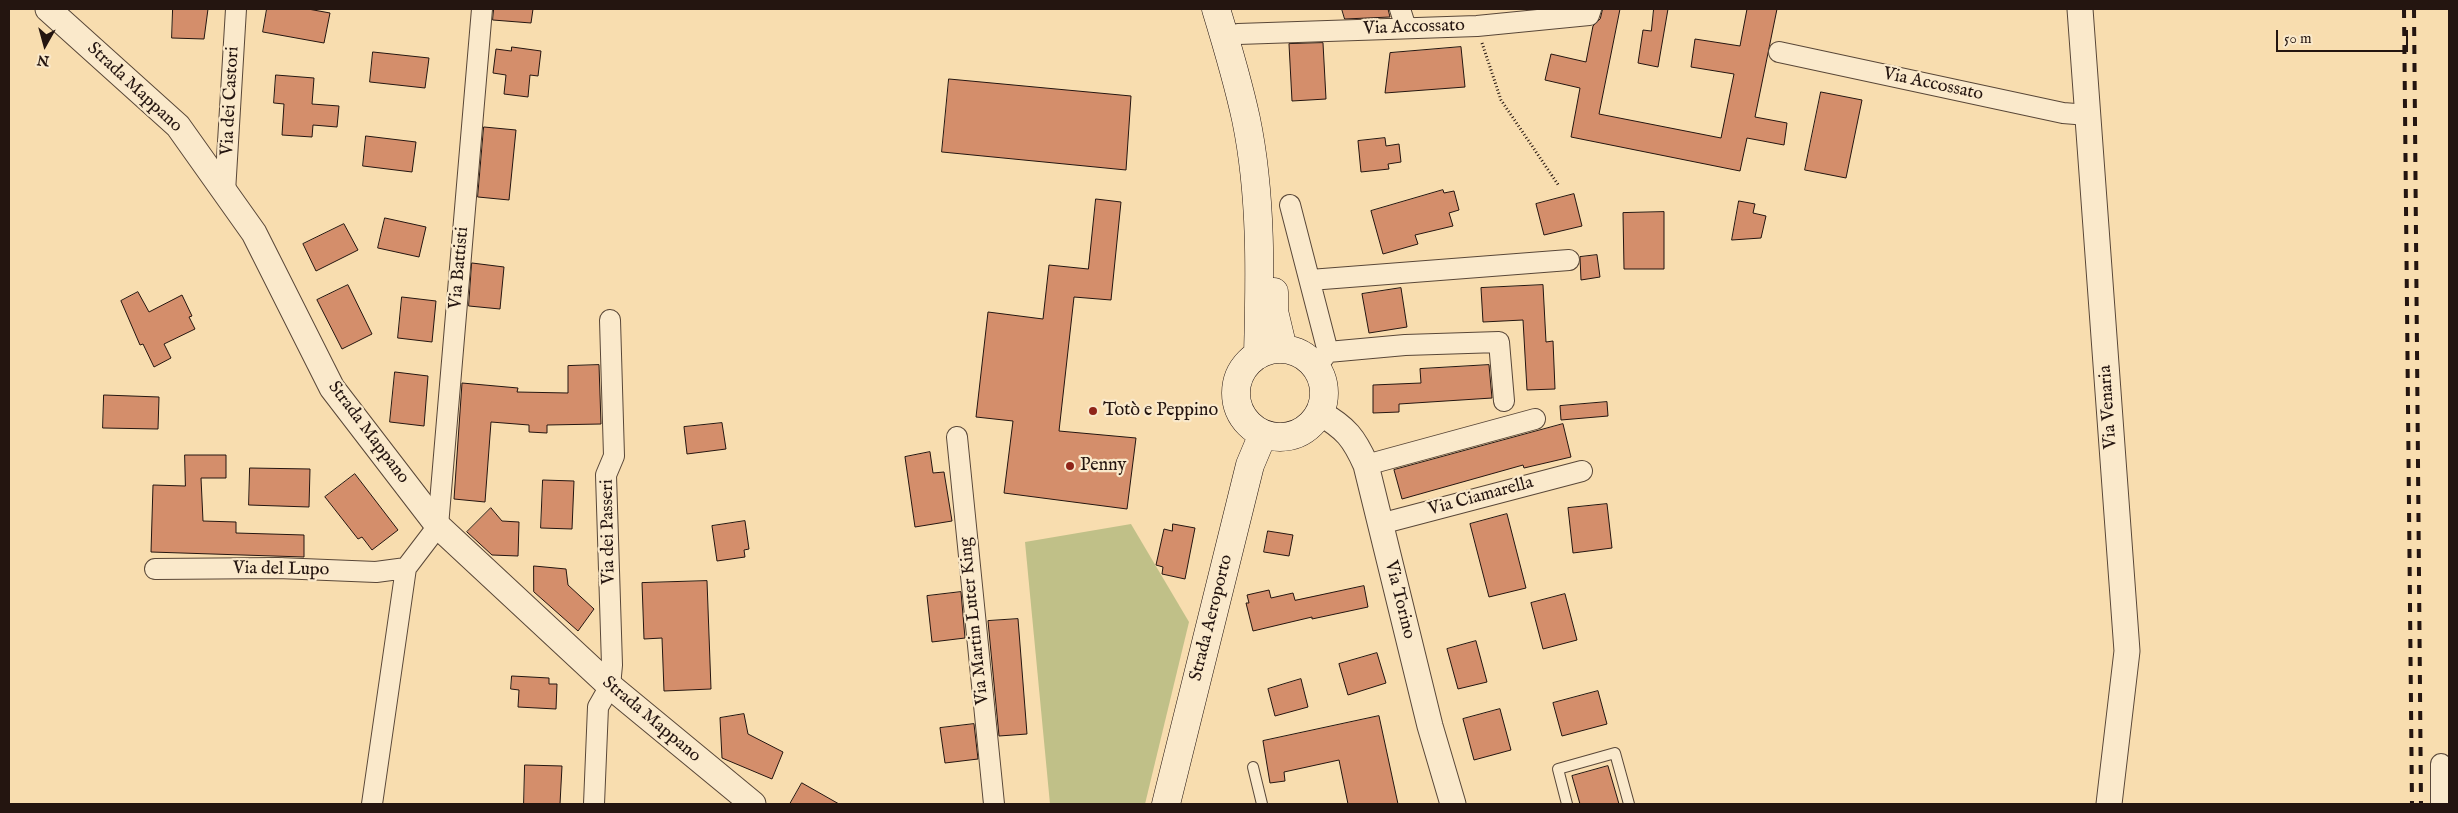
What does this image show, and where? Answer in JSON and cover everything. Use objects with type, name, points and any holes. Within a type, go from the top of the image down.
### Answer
[{"type":"main road","points":[[1216,9],[1246,120],[1253,166],[1260,297],[1270,352]]},
{"type":"main road","points":[[1234,21],[1259,110],[1266,153],[1271,209],[1274,311],[1270,352]]},
{"type":"main road","points":[[1270,352],[1302,355],[1322,360],[1324,397],[1320,412],[1312,423],[1296,434],[1276,437],[1263,434],[1252,428],[1238,406],[1236,394],[1242,372],[1270,352]]},
{"type":"main road","name":"Strada Aeroporto","points":[[1166,804],[1250,465],[1263,434]]},
{"type":"street","name":"Strada Mappano","points":[[48,9],[178,126],[254,233],[332,388],[438,526],[610,686],[753,804]]},
{"type":"street","name":"Via dei Castori","points":[[225,192],[236,9]]},
{"type":"street","name":"Via Battisti","points":[[438,526],[482,9]]},
{"type":"street","name":"Via Venaria","points":[[2080,9],[2127,651],[2109,804]]},
{"type":"street","name":"Via Accossato","points":[[1234,21],[1403,18],[1476,26],[1590,12]]},
{"type":"street","name":"Via Accossato","points":[[1780,52],[2063,113],[2088,115]]},
{"type":"street","points":[[1290,205],[1310,280],[1322,360],[1405,345],[1499,342],[1504,400]]},
{"type":"street","points":[[1310,280],[1569,260]]},
{"type":"street","name":"Via dei Passeri","points":[[610,320],[614,456],[606,475],[612,665],[610,686]]},
{"type":"street","name":"Via Torino","points":[[1320,412],[1341,425],[1355,441],[1366,465],[1430,726],[1453,804]]},
{"type":"street","points":[[1366,465],[1535,419]]},
{"type":"street","name":"Via Martin Luter King","points":[[957,437],[994,804]]},
{"type":"street","name":"Via Ciamarella","points":[[1380,524],[1582,471]]},
{"type":"street","points":[[372,804],[406,568],[438,526]]},
{"type":"street","name":"Via del Lupo","points":[[155,569],[278,568],[376,572],[406,568]]},
{"type":"street","points":[[594,804],[598,708],[610,686]]},
{"type":"street","points":[[2441,764],[2441,804]]},
{"type":"lane","points":[[1567,804],[1558,769],[1614,753],[1629,804]]},
{"type":"lane","points":[[1253,767],[1262,804]]},
{"type":"path","points":[[1476,26],[1501,100],[1559,186]]},
{"type":"green space","points":[[1131,524],[1189,622],[1145,804],[1050,804],[1025,542]]},
{"type":"building","points":[[173,9],[208,9],[204,39],[172,38]]},
{"type":"building","points":[[267,9],[308,9],[330,13],[324,43],[263,32]]},
{"type":"building","points":[[494,9],[533,9],[531,23],[493,20]]},
{"type":"building","points":[[1342,9],[1388,9],[1390,17],[1345,19]]},
{"type":"building","points":[[1603,9],[1620,9],[1599,114],[1721,138],[1734,74],[1691,67],[1695,39],[1740,46],[1747,9],[1777,9],[1755,117],[1787,123],[1784,145],[1747,138],[1740,171],[1571,137],[1580,88],[1545,80],[1551,54],[1586,62],[1593,26],[1600,19]]},
{"type":"building","points":[[1654,9],[1668,9],[1658,67],[1638,63],[1643,30],[1651,31]]},
{"type":"building","points":[[1323,43],[1326,99],[1292,101],[1289,44]]},
{"type":"building","points":[[512,47],[541,51],[538,76],[530,75],[528,97],[504,94],[506,75],[493,73],[496,49],[511,51]]},
{"type":"building","points":[[1461,47],[1465,87],[1385,93],[1390,53]]},
{"type":"building","points":[[373,52],[429,58],[425,88],[370,82]]},
{"type":"building","points":[[276,75],[314,78],[312,104],[339,106],[337,127],[313,125],[312,137],[282,135],[284,104],[274,103]]},
{"type":"building","points":[[949,79],[1131,96],[1126,170],[942,152]]},
{"type":"building","points":[[1821,92],[1862,100],[1846,178],[1805,170]]},
{"type":"building","points":[[484,127],[516,130],[509,200],[478,197]]},
{"type":"building","points":[[366,136],[416,142],[412,172],[363,166]]},
{"type":"building","points":[[1385,138],[1386,146],[1399,144],[1401,162],[1388,164],[1389,169],[1361,172],[1358,141]]},
{"type":"building","points":[[1443,190],[1444,193],[1454,191],[1459,210],[1449,213],[1453,226],[1415,235],[1418,244],[1383,254],[1371,211]]},
{"type":"building","points":[[1574,194],[1582,226],[1544,235],[1536,204]]},
{"type":"building","points":[[1096,199],[1121,202],[1111,300],[1074,297],[1059,431],[1136,438],[1127,509],[1004,493],[1013,421],[976,417],[988,312],[1043,319],[1049,265],[1088,269]]},
{"type":"building","points":[[1739,201],[1755,204],[1753,213],[1766,216],[1761,238],[1732,240]]},
{"type":"building","points":[[1664,212],[1664,269],[1624,269],[1623,213]]},
{"type":"building","points":[[385,218],[426,227],[419,257],[378,248]]},
{"type":"building","points":[[344,224],[358,250],[316,271],[303,244]]},
{"type":"building","points":[[1597,255],[1600,277],[1581,280],[1580,257]]},
{"type":"building","points":[[472,263],[504,267],[500,309],[469,306]]},
{"type":"building","points":[[348,285],[372,334],[342,349],[317,300]]},
{"type":"building","points":[[1543,285],[1546,342],[1553,341],[1555,389],[1527,390],[1523,320],[1483,322],[1481,288]]},
{"type":"building","points":[[1401,288],[1407,327],[1369,333],[1362,294]]},
{"type":"building","points":[[138,292],[149,312],[182,295],[192,316],[189,317],[195,329],[164,344],[171,358],[154,367],[143,344],[140,345],[121,301]]},
{"type":"building","points":[[402,297],[436,301],[432,342],[398,338]]},
{"type":"building","points":[[599,365],[601,424],[547,425],[547,433],[529,432],[529,425],[491,422],[485,502],[454,499],[462,383],[518,388],[517,392],[568,393],[568,366]]},
{"type":"building","points":[[1489,365],[1492,398],[1399,404],[1399,412],[1373,413],[1373,385],[1421,383],[1420,369]]},
{"type":"building","points":[[395,372],[428,376],[424,426],[390,422]]},
{"type":"building","points":[[104,395],[159,397],[158,429],[103,428]]},
{"type":"building","points":[[1607,402],[1608,416],[1561,420],[1560,406]]},
{"type":"building","points":[[722,423],[726,449],[687,454],[684,427]]},
{"type":"building","points":[[1563,424],[1571,457],[1524,468],[1523,465],[1402,499],[1394,470]]},
{"type":"building","points":[[930,452],[933,473],[944,472],[952,521],[915,527],[905,457]]},
{"type":"building","points":[[185,455],[226,455],[226,478],[201,478],[203,521],[236,522],[236,533],[304,535],[304,557],[151,552],[153,485],[185,486]]},
{"type":"building","points":[[250,468],[310,469],[309,507],[249,505]]},
{"type":"building","points":[[355,474],[398,530],[372,550],[362,537],[358,539],[325,497]]},
{"type":"building","points":[[543,480],[574,481],[572,529],[541,528]]},
{"type":"building","points":[[1607,504],[1612,548],[1573,553],[1568,508]]},
{"type":"building","points":[[491,508],[502,521],[519,522],[518,556],[492,555],[467,532]]},
{"type":"building","points":[[1507,514],[1526,588],[1489,597],[1470,524]]},
{"type":"building","points":[[745,521],[749,549],[744,550],[745,557],[717,561],[712,526]]},
{"type":"building","points":[[1173,524],[1195,528],[1185,579],[1162,574],[1163,567],[1156,565],[1164,529],[1172,531]]},
{"type":"building","points":[[1268,531],[1293,535],[1289,556],[1264,552]]},
{"type":"building","points":[[534,566],[566,569],[568,585],[594,609],[578,631],[534,592]]},
{"type":"building","points":[[707,581],[711,689],[664,691],[662,638],[644,639],[642,583]]},
{"type":"building","points":[[1364,586],[1368,607],[1312,619],[1312,617],[1253,631],[1246,603],[1249,603],[1247,595],[1269,590],[1271,598],[1293,593],[1295,600]]},
{"type":"building","points":[[961,592],[965,638],[932,642],[927,596]]},
{"type":"building","points":[[1565,594],[1577,640],[1543,649],[1531,603]]},
{"type":"building","points":[[1018,619],[1027,734],[999,736],[988,621]]},
{"type":"building","points":[[1476,641],[1487,682],[1458,689],[1447,649]]},
{"type":"building","points":[[1377,653],[1386,683],[1348,695],[1339,664]]},
{"type":"building","points":[[512,676],[549,678],[549,684],[557,684],[556,709],[518,707],[519,690],[511,689]]},
{"type":"building","points":[[1301,679],[1308,707],[1275,716],[1268,689]]},
{"type":"building","points":[[1598,691],[1607,724],[1562,736],[1553,703]]},
{"type":"building","points":[[1500,709],[1511,750],[1474,760],[1463,719]]},
{"type":"building","points":[[744,714],[748,734],[783,752],[772,779],[722,758],[720,718]]},
{"type":"building","points":[[1379,716],[1398,804],[1348,804],[1339,760],[1284,772],[1285,781],[1270,783],[1263,741]]},
{"type":"building","points":[[974,724],[978,759],[945,763],[940,728]]},
{"type":"building","points":[[525,765],[562,766],[560,804],[524,804]]},
{"type":"building","points":[[1608,766],[1619,804],[1580,804],[1572,776]]},
{"type":"building","points":[[802,783],[839,804],[790,804]]},
{"type":"railway","points":[[2404,9],[2412,804]]},
{"type":"railway","points":[[2414,9],[2421,804]]},
{"type":"place","name":"Totò e Peppino","points":[[1093,411]]},
{"type":"place","name":"Penny","points":[[1070,466]]}]
